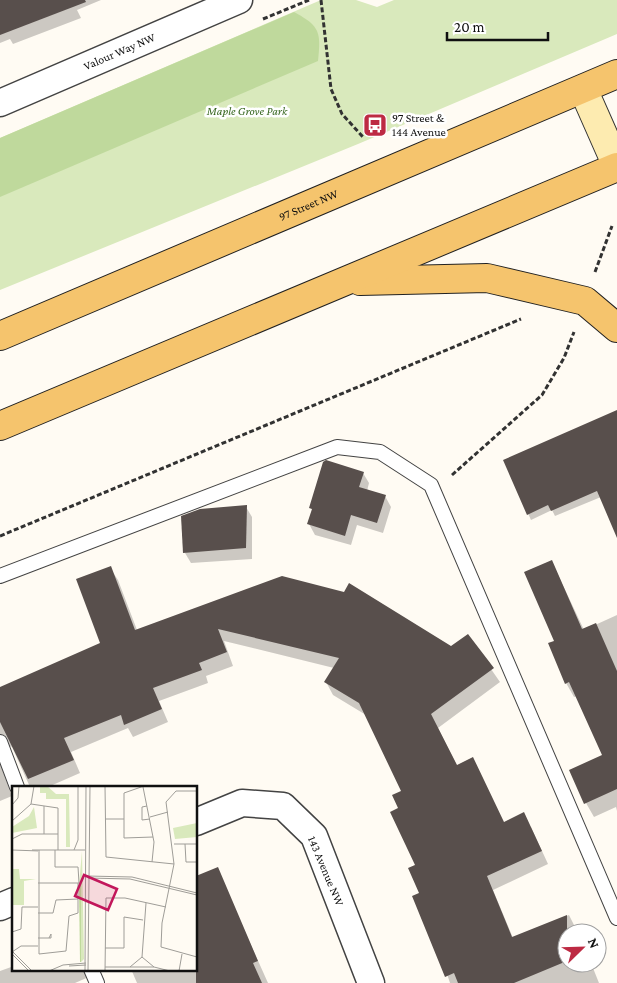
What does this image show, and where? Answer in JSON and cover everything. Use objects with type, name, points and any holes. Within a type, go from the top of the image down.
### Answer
[{"type":"main road","name":"97 Street NW","points":[[0,336],[617,74]]},
{"type":"main road","points":[[0,426],[617,166]]},
{"type":"main road","points":[[346,281],[487,278],[585,301],[617,328]]},
{"type":"street","name":"Valour Way NW","points":[[0,103],[239,0]]},
{"type":"street","points":[[583,89],[617,166]]},
{"type":"street","name":"143 Avenue NW","points":[[198,821],[242,803],[283,806],[314,836],[372,983]]},
{"type":"street","points":[[0,907],[12,902]]},
{"type":"lane","points":[[0,576],[337,447],[380,452],[431,485],[617,918]]},
{"type":"lane","points":[[0,742],[17,786]]},
{"type":"lane","points":[[91,970],[96,983]]},
{"type":"path","points":[[321,0],[331,89],[342,114],[363,137]]},
{"type":"path","points":[[431,485],[454,474],[542,395],[564,358],[612,226]]},
{"type":"path","points":[[0,536],[526,318]]},
{"type":"green space","name":"Maple Grove Park","points":[[321,0],[356,0],[377,7],[394,0],[617,0],[617,34],[358,144],[0,290],[0,138]]},
{"type":"green space","points":[[294,12],[309,21],[317,31],[319,36],[318,61],[0,197],[0,138]]},
{"type":"building","points":[[0,0],[85,0],[86,2],[0,35]]},
{"type":"building","points":[[617,410],[617,538],[597,491],[551,511],[548,505],[527,515],[503,460]]},
{"type":"building","points":[[326,460],[364,472],[359,487],[386,495],[377,523],[351,515],[345,536],[307,524],[312,509],[309,508],[323,462]]},
{"type":"building","points":[[247,505],[246,548],[183,553],[181,516],[200,509]]},
{"type":"building","points":[[552,560],[582,629],[596,623],[617,671],[617,789],[584,804],[569,770],[602,755],[569,682],[565,684],[548,643],[554,641],[524,572]]},
{"type":"building","points":[[111,566],[135,630],[282,576],[344,592],[349,583],[451,646],[468,634],[494,668],[431,714],[457,765],[473,757],[504,822],[524,812],[542,851],[487,876],[512,937],[567,915],[567,923],[557,923],[557,965],[514,983],[458,983],[454,973],[445,977],[412,896],[419,893],[408,868],[415,865],[390,812],[398,808],[392,795],[401,791],[359,703],[324,682],[339,658],[218,629],[227,652],[199,663],[202,670],[153,688],[162,709],[124,725],[121,715],[64,738],[74,760],[28,779],[0,722],[0,687],[100,643],[76,579]]},
{"type":"building","points":[[218,867],[258,961],[253,963],[262,983],[196,983],[196,970],[198,970],[198,875]]},
{"type":"place","name":"97 Street & 144 Avenue","points":[[375,125]]}]
